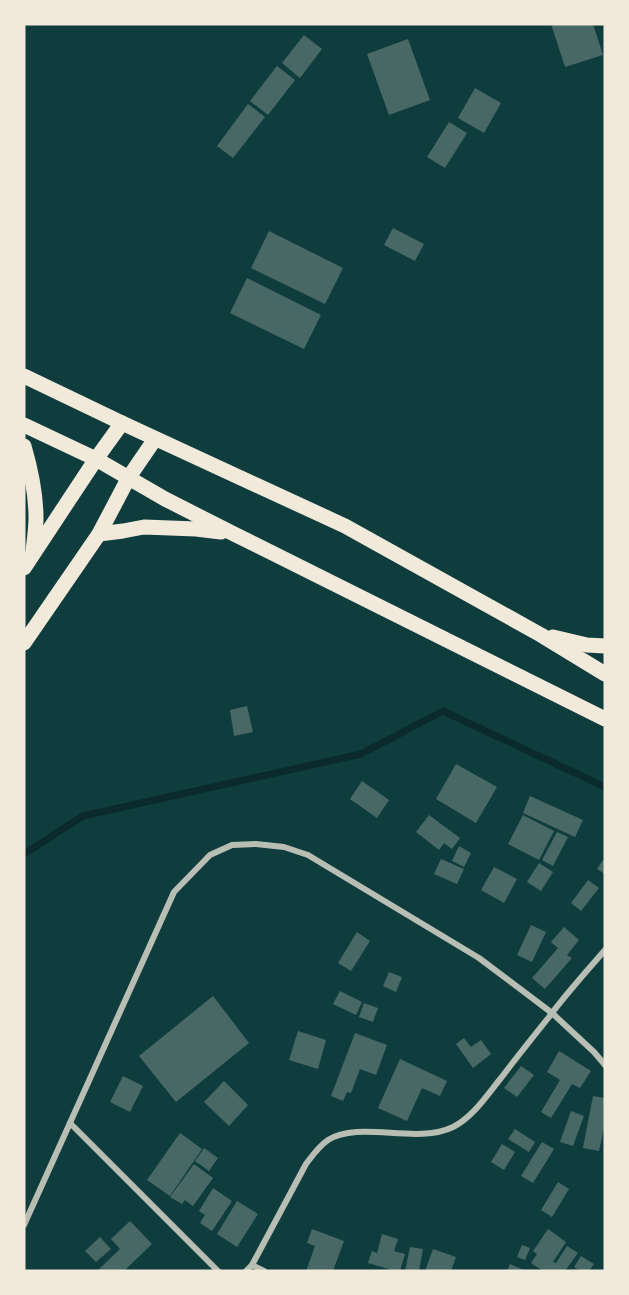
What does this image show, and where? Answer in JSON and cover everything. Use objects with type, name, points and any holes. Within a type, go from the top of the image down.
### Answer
[{"type":"main road","points":[[24,376],[345,526],[541,635],[605,674]]},
{"type":"main road","points":[[24,568],[122,423]]},
{"type":"main road","points":[[24,425],[96,459],[165,499],[232,533],[605,719]]},
{"type":"main road","points":[[24,643],[99,534],[129,477],[155,439]]},
{"type":"main road","points":[[24,446],[35,497],[33,555]]},
{"type":"main road","points":[[99,534],[144,527],[232,533]]},
{"type":"main road","points":[[541,635],[587,645],[605,646]]},
{"type":"street","points":[[24,1225],[174,892],[210,855],[232,845],[284,846],[308,855],[479,958],[552,1013],[605,1065]]},
{"type":"street","points":[[246,1271],[252,1265],[306,1164],[327,1141],[351,1132],[422,1134],[439,1132],[454,1126],[483,1100],[605,951]]},
{"type":"street","points":[[70,1123],[218,1271]]},
{"type":"street","points":[[252,1265],[264,1271]]},
{"type":"building","points":[[551,24],[593,24],[603,55],[565,67]]},
{"type":"building","points":[[304,35],[322,49],[300,78],[282,63]]},
{"type":"building","points":[[408,39],[430,100],[389,115],[367,54]]},
{"type":"building","points":[[277,66],[295,80],[268,115],[250,101]]},
{"type":"building","points":[[475,88],[501,103],[484,133],[458,118]]},
{"type":"building","points":[[248,104],[265,117],[233,158],[217,146]]},
{"type":"building","points":[[449,122],[467,133],[445,168],[427,157]]},
{"type":"building","points":[[393,228],[424,244],[415,261],[384,245]]},
{"type":"building","points":[[269,231],[343,268],[325,304],[251,268]]},
{"type":"building","points":[[247,278],[321,315],[304,349],[230,313]]},
{"type":"building","points":[[247,706],[253,732],[234,736],[230,710]]},
{"type":"building","points":[[456,764],[497,787],[476,823],[436,799]]},
{"type":"building","points":[[362,781],[389,800],[377,818],[350,799]]},
{"type":"building","points":[[530,796],[583,820],[575,837],[523,813]]},
{"type":"building","points":[[429,815],[460,838],[452,849],[444,843],[439,850],[416,832]]},
{"type":"building","points":[[523,815],[554,831],[539,860],[508,844]]},
{"type":"building","points":[[557,832],[568,837],[553,866],[542,860]]},
{"type":"building","points":[[459,846],[471,853],[464,867],[452,861]]},
{"type":"building","points":[[441,859],[464,869],[457,884],[434,874]]},
{"type":"building","points":[[603,860],[605,861],[605,874],[597,869]]},
{"type":"building","points":[[539,863],[553,872],[541,891],[527,882]]},
{"type":"building","points":[[494,867],[517,879],[504,903],[481,890]]},
{"type":"building","points":[[588,880],[599,888],[581,911],[571,903]]},
{"type":"building","points":[[531,925],[546,932],[532,962],[517,955]]},
{"type":"building","points":[[564,927],[579,940],[567,955],[572,958],[545,989],[532,978],[558,948],[551,942]]},
{"type":"building","points":[[357,932],[370,941],[351,971],[338,963]]},
{"type":"building","points":[[389,972],[402,977],[396,992],[383,986]]},
{"type":"building","points":[[340,991],[362,1002],[356,1015],[333,1004]]},
{"type":"building","points":[[213,996],[249,1043],[176,1102],[139,1056]]},
{"type":"building","points":[[364,1003],[378,1008],[373,1022],[359,1017]]},
{"type":"building","points":[[298,1031],[326,1040],[318,1069],[289,1060]]},
{"type":"building","points":[[355,1033],[387,1045],[376,1075],[360,1069],[351,1093],[347,1092],[343,1101],[331,1096]]},
{"type":"building","points":[[464,1038],[471,1047],[481,1040],[491,1054],[473,1068],[456,1044]]},
{"type":"building","points":[[559,1051],[591,1071],[580,1088],[572,1084],[551,1118],[541,1112],[560,1080],[547,1072]]},
{"type":"building","points":[[400,1059],[447,1081],[440,1096],[422,1088],[407,1121],[378,1108]]},
{"type":"building","points":[[521,1066],[534,1075],[517,1097],[504,1088]]},
{"type":"building","points":[[123,1076],[143,1086],[130,1112],[110,1102]]},
{"type":"building","points":[[224,1081],[248,1105],[229,1126],[204,1102]]},
{"type":"building","points":[[593,1096],[605,1098],[605,1123],[599,1151],[583,1148]]},
{"type":"building","points":[[571,1111],[584,1116],[573,1146],[560,1142]]},
{"type":"building","points":[[515,1129],[535,1142],[529,1152],[508,1139]]},
{"type":"building","points":[[180,1133],[202,1149],[170,1196],[147,1180]]},
{"type":"building","points":[[542,1142],[554,1149],[533,1183],[521,1176]]},
{"type":"building","points":[[502,1144],[515,1152],[504,1170],[491,1162]]},
{"type":"building","points":[[204,1148],[218,1158],[209,1171],[195,1161]]},
{"type":"building","points":[[194,1164],[213,1178],[193,1206],[185,1200],[182,1204],[170,1197]]},
{"type":"building","points":[[558,1182],[569,1189],[552,1217],[541,1210]]},
{"type":"building","points":[[213,1188],[232,1201],[212,1231],[200,1223],[205,1215],[199,1211]]},
{"type":"building","points":[[237,1201],[258,1214],[237,1247],[217,1234]]},
{"type":"building","points":[[130,1221],[152,1244],[124,1271],[97,1271],[120,1249],[111,1239]]},
{"type":"building","points":[[312,1229],[344,1241],[333,1271],[306,1271],[315,1246],[307,1243]]},
{"type":"building","points":[[548,1229],[566,1242],[553,1262],[556,1263],[567,1246],[578,1253],[565,1271],[543,1271],[531,1263],[537,1254],[533,1251]]},
{"type":"building","points":[[382,1234],[398,1239],[394,1251],[405,1254],[400,1271],[389,1271],[389,1269],[368,1263],[372,1251],[377,1253]]},
{"type":"building","points":[[100,1237],[111,1249],[96,1262],[85,1251]]},
{"type":"building","points":[[522,1245],[530,1248],[525,1260],[517,1257]]},
{"type":"building","points":[[410,1247],[423,1249],[419,1271],[405,1271]]},
{"type":"building","points":[[433,1249],[456,1257],[451,1271],[425,1271]]},
{"type":"building","points":[[581,1256],[594,1264],[589,1271],[580,1271],[574,1267]]},
{"type":"building","points":[[510,1264],[526,1271],[507,1271]]},
{"type":"waterway","points":[[24,854],[83,816],[361,754],[443,711],[605,787]]}]
